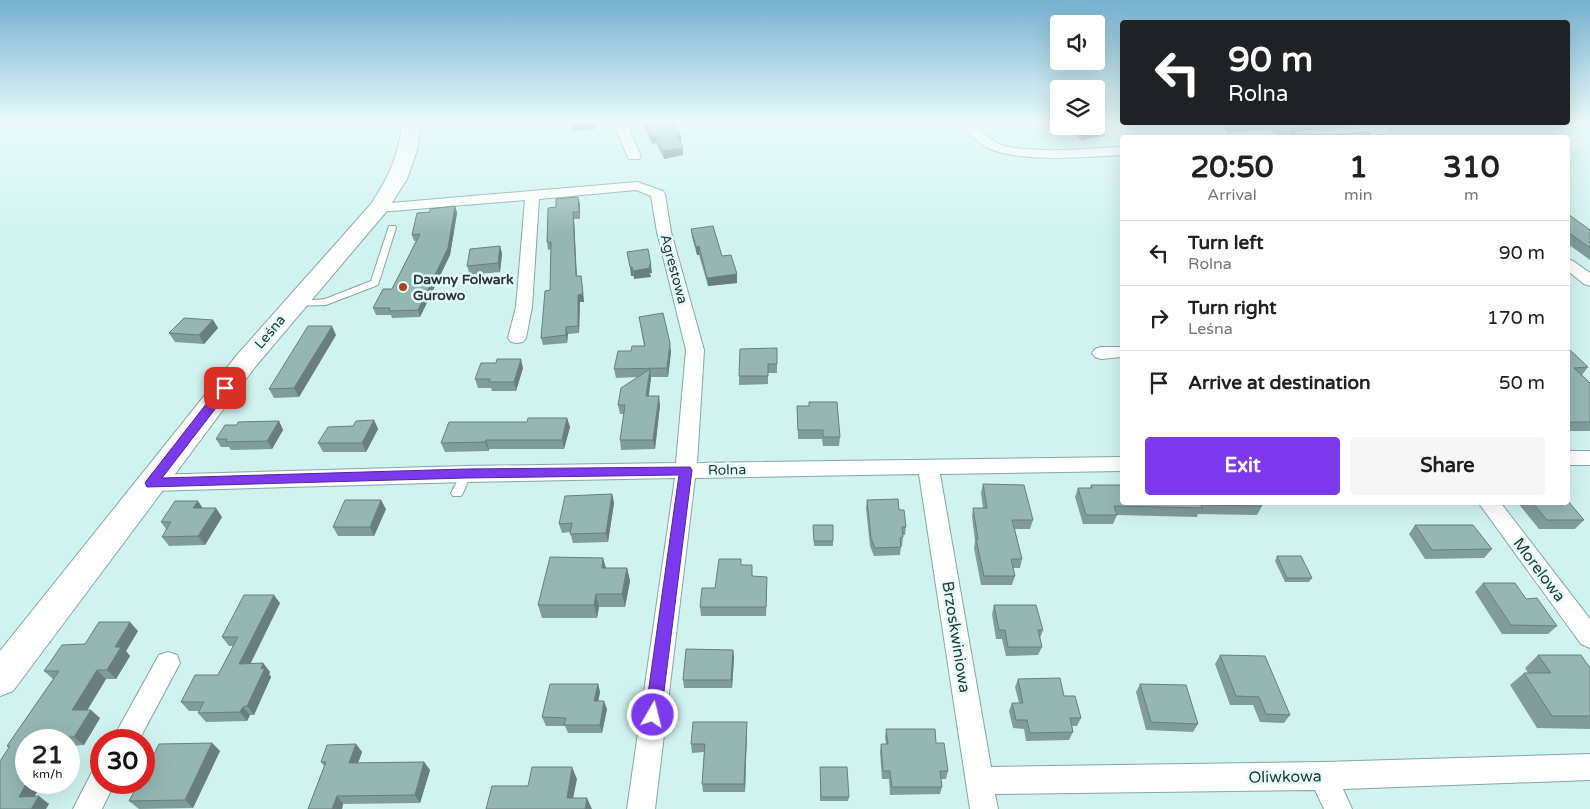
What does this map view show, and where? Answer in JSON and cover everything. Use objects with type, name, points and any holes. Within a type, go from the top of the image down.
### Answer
[{"type":"street","name":"Leśna","points":[[0,679],[246,361],[379,208],[397,179],[405,159]]},
{"type":"street","name":"Agrestowa","points":[[379,208],[637,186],[658,194],[664,232],[695,350],[686,470]]},
{"type":"street","points":[[517,338],[524,307],[532,195]]},
{"type":"street","points":[[1570,266],[1590,281]]},
{"type":"street","points":[[1102,353],[1120,352]]},
{"type":"street","points":[[1570,458],[1590,458]]},
{"type":"street","name":"Rolna","points":[[151,483],[466,474],[1120,464]]},
{"type":"street","name":"Brzoskwiniowa","points":[[928,466],[984,809]]},
{"type":"street","points":[[641,809],[686,470]]},
{"type":"street","name":"Morelowa","points":[[1490,505],[1590,637]]},
{"type":"street","points":[[131,729],[168,663]]},
{"type":"street","name":"Oliwkowa","points":[[979,781],[1324,776],[1590,767]]},
{"type":"street","points":[[1324,776],[1338,809]]},
{"type":"street","points":[[87,809],[95,794]]},
{"type":"lane","points":[[294,304],[326,302],[375,282],[392,228]]},
{"type":"lane","points":[[457,493],[466,474]]},
{"type":"building","points":[[578,197],[579,212],[573,212],[576,276],[581,276],[583,294],[578,295],[578,326],[566,327],[566,335],[541,338],[545,291],[550,290],[551,242],[547,242],[548,208],[556,207],[556,199]]},
{"type":"building","points":[[455,206],[448,248],[418,310],[389,311],[390,308],[373,308],[383,289],[392,289],[420,234],[412,235],[417,213],[430,212],[430,209]]},
{"type":"building","points":[[1570,215],[1590,230],[1590,248],[1570,233]]},
{"type":"building","points":[[713,226],[722,256],[731,255],[737,274],[707,278],[699,246],[696,247],[691,229]]},
{"type":"building","points":[[500,246],[498,263],[467,266],[470,249]]},
{"type":"building","points":[[648,249],[650,268],[633,271],[632,267],[630,267],[627,252]]},
{"type":"building","points":[[663,313],[670,343],[667,368],[614,369],[618,351],[631,351],[632,346],[645,346],[639,317]]},
{"type":"building","points":[[184,318],[213,320],[199,335],[169,333]]},
{"type":"building","points":[[308,326],[332,326],[294,388],[269,389]]},
{"type":"building","points":[[777,348],[777,364],[768,364],[768,376],[739,376],[740,349]]},
{"type":"building","points":[[1570,350],[1588,367],[1574,368],[1590,383],[1590,422],[1570,422]]},
{"type":"building","points":[[497,359],[521,359],[514,382],[489,382],[490,379],[475,379],[481,363],[496,363]]},
{"type":"building","points":[[650,369],[646,396],[659,396],[653,440],[620,440],[625,405],[618,405],[621,388]]},
{"type":"building","points":[[809,402],[837,402],[840,437],[823,437],[823,430],[798,430],[797,406],[809,406]]},
{"type":"building","points":[[528,418],[567,418],[562,440],[486,440],[485,442],[441,443],[449,422],[527,422]]},
{"type":"building","points":[[374,420],[362,443],[318,443],[328,427],[353,426],[356,421]]},
{"type":"building","points":[[279,421],[267,441],[226,442],[227,439],[216,439],[225,425],[237,425],[238,422]]},
{"type":"building","points":[[983,484],[1024,485],[1033,520],[1012,520],[1022,559],[1011,559],[1015,576],[984,576],[976,539],[978,539],[973,508],[987,508]]},
{"type":"building","points":[[1091,485],[1120,485],[1120,505],[1201,505],[1202,508],[1114,506],[1117,515],[1086,515],[1078,488],[1092,488]]},
{"type":"building","points":[[612,494],[606,533],[570,534],[572,523],[559,524],[565,496]]},
{"type":"building","points":[[898,499],[899,510],[904,510],[906,527],[902,527],[901,547],[875,548],[871,538],[867,500]]},
{"type":"building","points":[[345,500],[381,500],[370,527],[333,527]]},
{"type":"building","points":[[175,501],[198,501],[193,508],[216,508],[198,536],[162,537],[171,522],[161,522]]},
{"type":"building","points":[[1570,503],[1584,520],[1547,520],[1534,505],[1570,505]]},
{"type":"building","points":[[1201,505],[1262,505],[1262,506]]},
{"type":"building","points":[[813,525],[833,525],[833,541],[814,541]]},
{"type":"building","points":[[1415,525],[1473,525],[1492,549],[1432,550]]},
{"type":"building","points":[[1277,556],[1301,556],[1312,578],[1287,578]]},
{"type":"building","points":[[550,557],[603,558],[602,568],[627,568],[622,594],[596,594],[594,605],[538,605]]},
{"type":"building","points":[[719,559],[741,559],[741,565],[752,565],[752,576],[767,577],[766,607],[700,607],[702,588],[715,588]]},
{"type":"building","points":[[1483,583],[1515,583],[1526,599],[1537,598],[1557,626],[1511,625]]},
{"type":"building","points":[[244,595],[274,595],[239,664],[263,663],[261,669],[265,668],[247,706],[243,707],[240,712],[198,713],[204,702],[181,702],[195,675],[218,675],[238,637],[222,637]]},
{"type":"building","points":[[994,605],[1036,605],[1043,630],[1038,630],[1042,647],[1008,647],[1005,630],[999,630]]},
{"type":"building","points":[[99,622],[130,622],[115,647],[121,647],[107,670],[97,670],[72,710],[91,710],[79,729],[19,729],[59,671],[44,671],[62,645],[85,644]]},
{"type":"building","points":[[686,649],[733,650],[731,680],[683,680]]},
{"type":"building","points":[[1220,655],[1265,656],[1290,715],[1266,714],[1259,697],[1236,696]]},
{"type":"building","points":[[1538,655],[1581,655],[1590,668],[1590,716],[1552,716],[1524,673],[1551,673]]},
{"type":"building","points":[[1060,678],[1064,696],[1075,696],[1081,718],[1070,718],[1073,732],[1030,733],[1027,720],[1016,720],[1012,703],[1023,703],[1018,679]]},
{"type":"building","points":[[550,684],[598,684],[594,701],[604,701],[600,725],[564,725],[566,718],[542,717]]},
{"type":"building","points":[[1140,684],[1186,685],[1198,724],[1151,722]]},
{"type":"building","points":[[693,722],[747,722],[744,784],[702,784],[705,744],[691,744]]},
{"type":"building","points":[[886,729],[935,729],[936,743],[944,743],[948,771],[940,771],[942,787],[892,787],[890,771],[883,771],[881,744],[888,744]]},
{"type":"building","points":[[15,734],[15,794],[21,794],[19,797],[39,796],[31,809],[0,809],[0,761],[10,746],[7,746]]},
{"type":"building","points":[[212,743],[185,800],[129,801],[133,794],[155,794],[155,752],[159,744]]},
{"type":"building","points":[[356,744],[349,763],[424,762],[415,795],[337,796],[332,809],[308,809],[326,762],[321,762],[327,745]]},
{"type":"building","points":[[532,767],[572,767],[567,798],[587,798],[585,809],[486,809],[492,786],[528,786]]},
{"type":"building","points":[[820,767],[847,767],[849,797],[821,797]]},
{"type":"place","name":"Dawny Folwark Gurowo","points":[[403,287]]},
{"type":"route","points":[[225,388],[151,483],[686,470],[653,715]]}]
